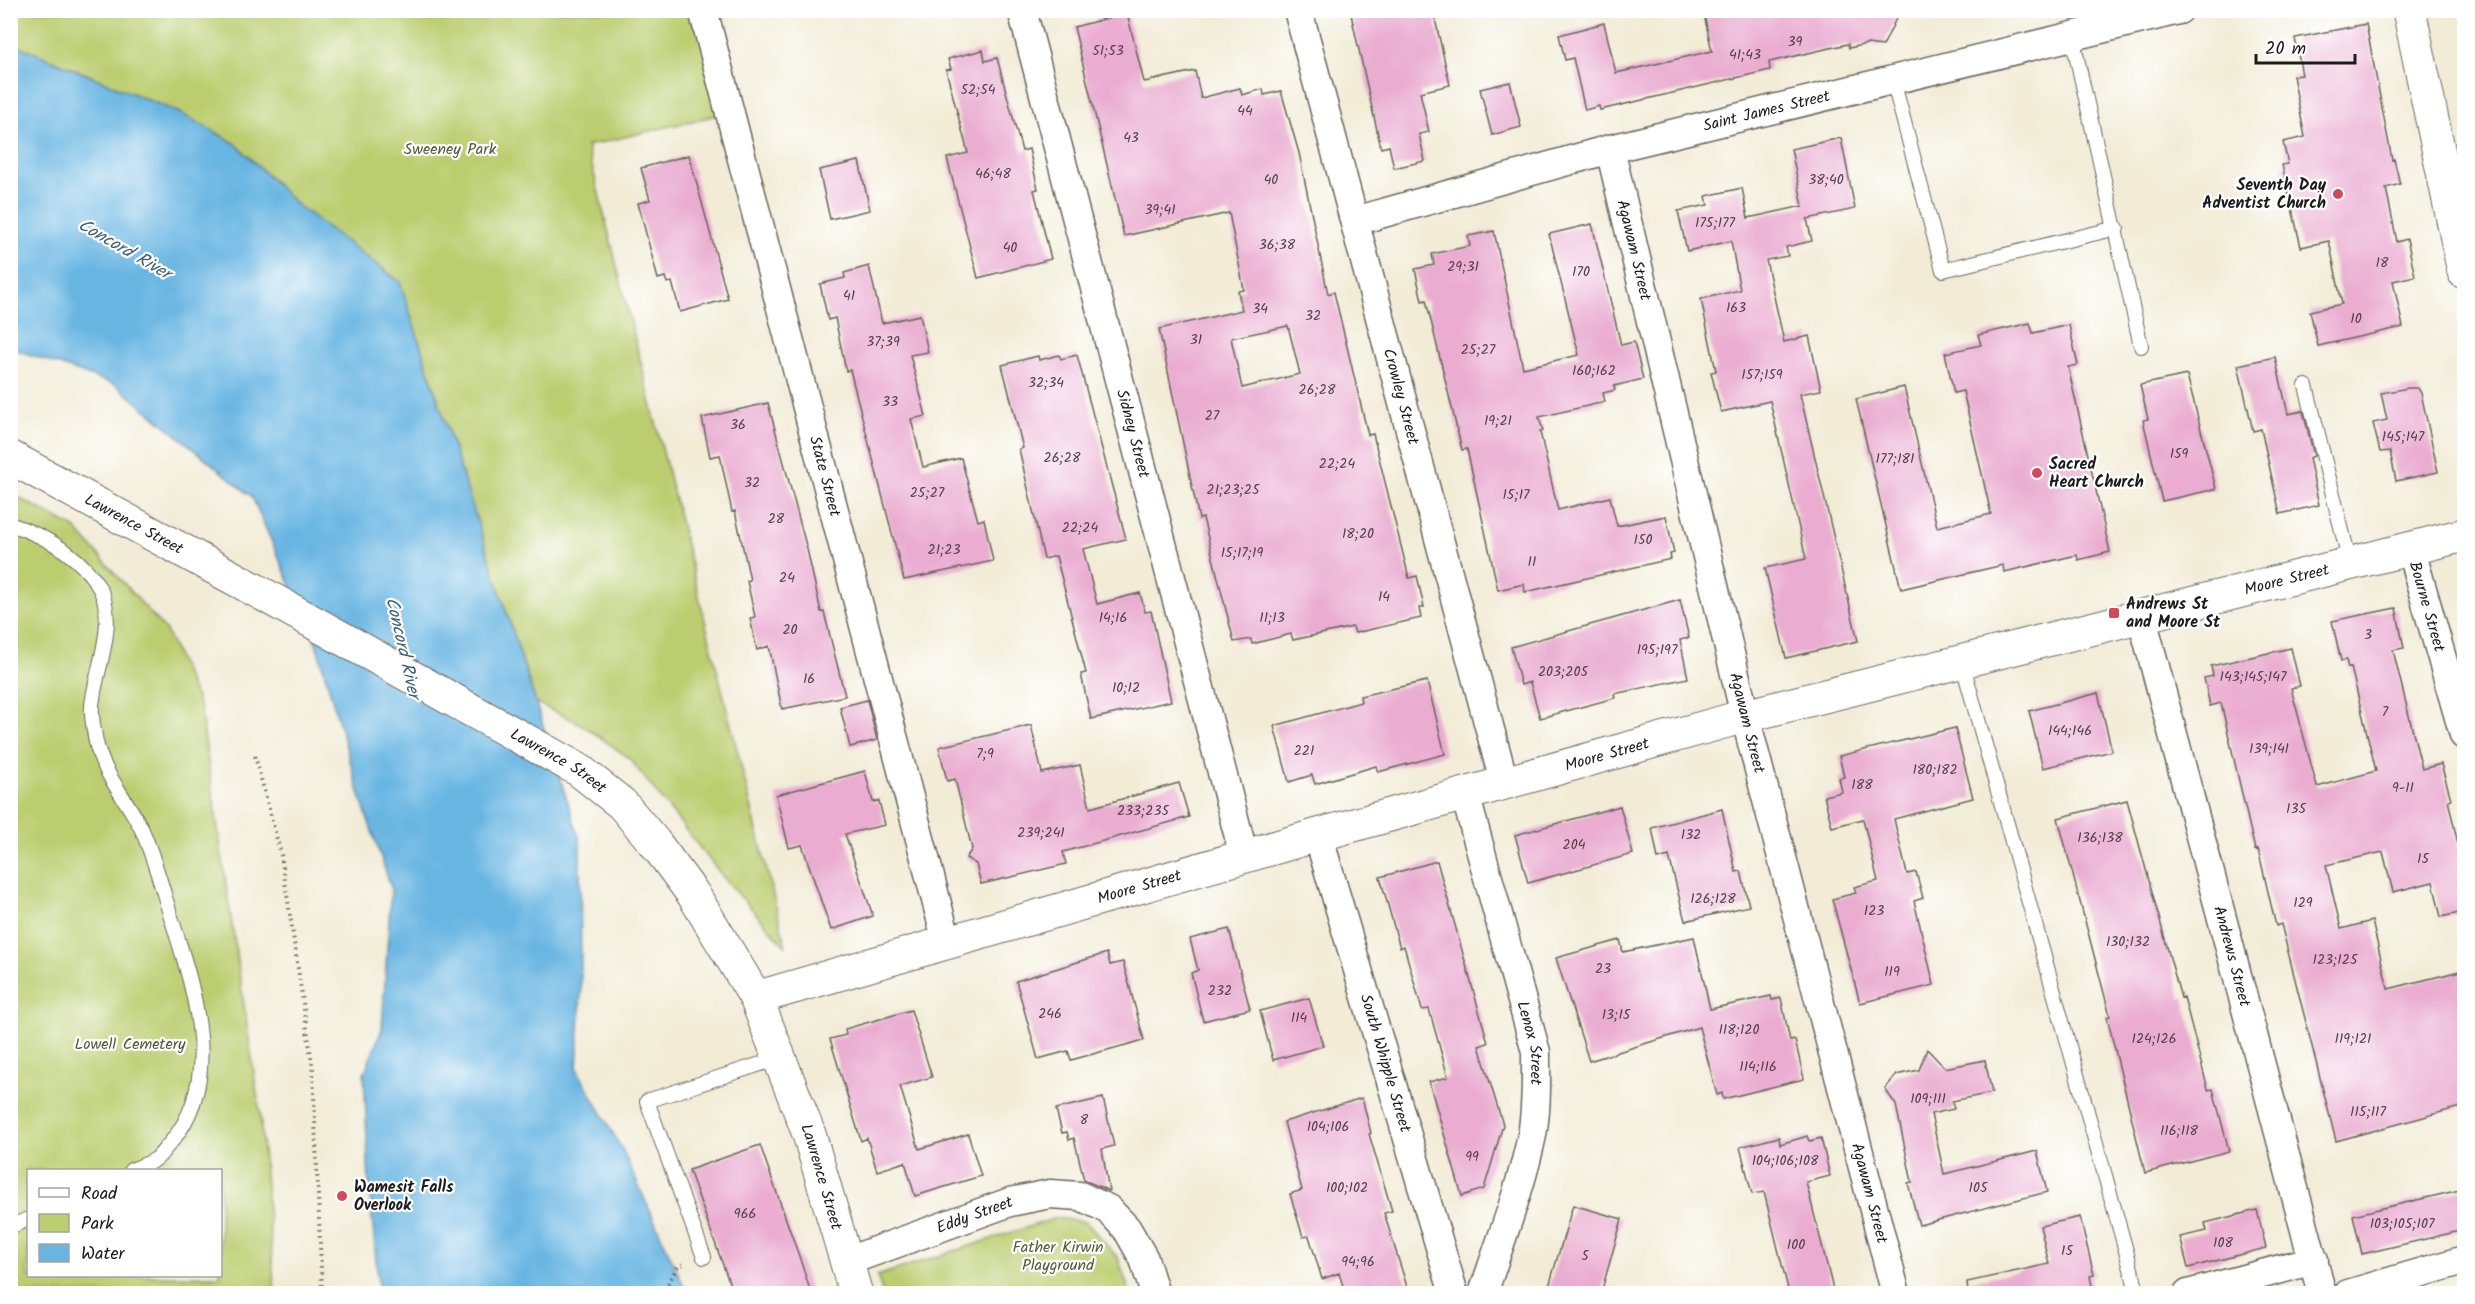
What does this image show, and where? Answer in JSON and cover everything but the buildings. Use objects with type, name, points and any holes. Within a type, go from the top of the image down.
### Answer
[{"type":"street","name":"State Street","points":[[703,10],[947,942]]},
{"type":"street","name":"Sidney Street","points":[[1022,10],[1244,856]]},
{"type":"street","name":"Crowley Street","points":[[1298,10],[1504,782]]},
{"type":"street","name":"Saint James Street","points":[[1355,221],[1610,149],[2180,10]]},
{"type":"street","points":[[2409,10],[2464,272]]},
{"type":"street","name":"Agawam Street","points":[[1610,149],[1745,716],[1896,1293]]},
{"type":"street","name":"Lawrence Street","points":[[10,457],[579,770],[622,804],[693,894],[756,998],[808,1134],[856,1293]]},
{"type":"street","name":"Moore Street","points":[[756,998],[1318,834],[1745,716],[2142,618],[2410,547],[2464,535]]},
{"type":"street","name":"Bourne Street","points":[[2410,547],[2464,735]]},
{"type":"street","name":"Andrews Street","points":[[2142,618],[2322,1293]]},
{"type":"street","name":"Lenox Street","points":[[1465,794],[1536,1052],[1537,1091],[1532,1133],[1483,1293]]},
{"type":"street","name":"South Whipple Street","points":[[1318,834],[1454,1293]]},
{"type":"street","name":"Eddy Street","points":[[845,1262],[1010,1202],[1050,1194],[1080,1196],[1108,1209],[1127,1229],[1144,1259],[1155,1293]]},
{"type":"street","points":[[2188,1293],[2314,1260]]},
{"type":"street","points":[[2348,1293],[2464,1260]]},
{"type":"lane","points":[[2072,36],[2117,228],[2141,346]]},
{"type":"lane","points":[[1893,80],[1943,270],[2117,228]]},
{"type":"lane","points":[[2306,386],[2350,563]]},
{"type":"lane","points":[[10,524],[64,550],[88,569],[101,593],[106,611],[105,639],[92,707],[96,742],[102,761],[142,830],[178,938],[193,999],[202,1048],[198,1090],[181,1130],[156,1158],[133,1169]]},
{"type":"lane","points":[[1962,662],[2138,1293]]},
{"type":"lane","points":[[704,1257],[647,1101],[779,1058]]},
{"type":"lane","points":[[10,1227],[27,1219]]},
{"type":"path","points":[[255,756],[281,854],[313,1070],[322,1293]]},
{"type":"path","points":[[662,1293],[678,1266]]},
{"type":"green space","name":"Sweeney Park","points":[[10,11],[703,11],[730,112],[587,146],[786,947],[723,877],[629,758],[581,724],[536,703],[400,282],[296,204],[235,143],[182,114],[11,43]]},
{"type":"green space","name":"Lowell Cemetery","points":[[10,493],[75,528],[166,631],[200,707],[260,1114],[275,1293],[11,1293]]},
{"type":"green space","name":"Father Kirwin Playground","points":[[1056,1218],[1086,1222],[1118,1258],[1130,1293],[883,1293],[877,1276]]},
{"type":"water","name":"Concord River","points":[[11,43],[182,114],[235,143],[296,204],[400,282],[580,840],[581,990],[577,1069],[623,1151],[687,1293],[379,1293],[369,1183],[364,1074],[382,1029],[391,887],[361,799],[316,643],[252,497],[116,385],[11,348]]},
{"type":"place","name":"Seventh Day Adventist Church","points":[[2338,194]]},
{"type":"place","name":"Sacred Heart Church","points":[[2037,473]]},
{"type":"place","name":"Andrews St and Moore St","points":[[2114,613]]},
{"type":"place","name":"Wamesit Falls Overlook","points":[[342,1196]]}]
